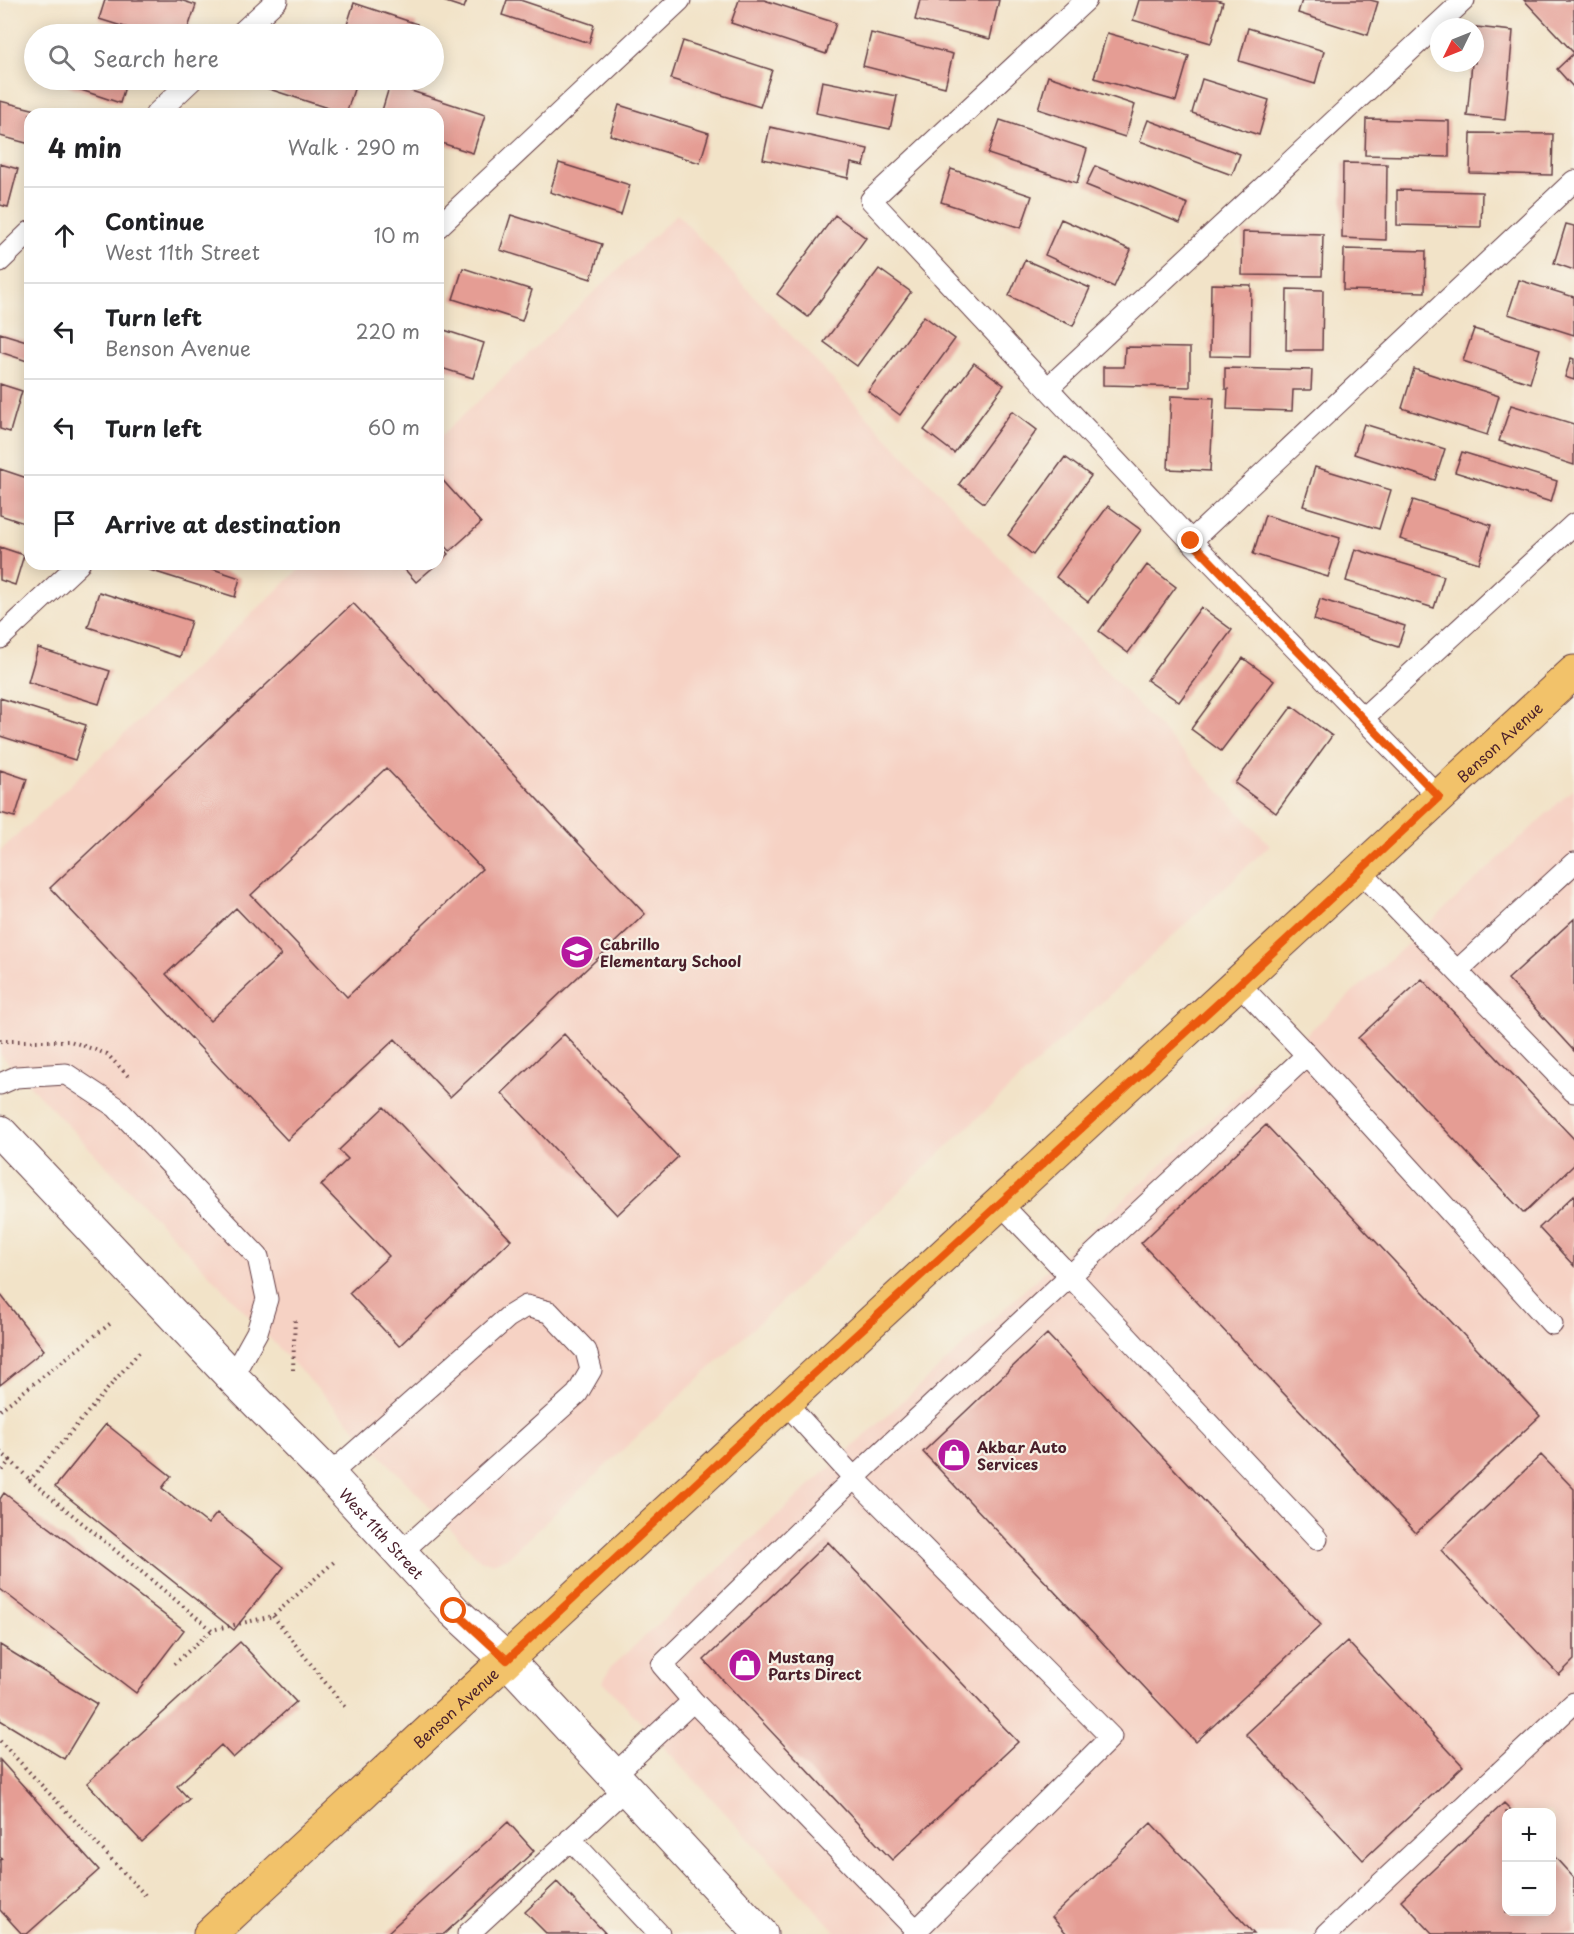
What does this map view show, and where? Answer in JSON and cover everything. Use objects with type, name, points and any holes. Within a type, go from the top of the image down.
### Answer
[{"type":"main road","name":"Benson Avenue","points":[[210,1934],[1574,672]]},
{"type":"street","name":"West 11th Street","points":[[0,1132],[232,1377],[329,1475],[454,1611],[507,1660],[761,1934]]},
{"type":"lane","points":[[251,24],[277,0]]},
{"type":"lane","points":[[444,221],[680,0]]},
{"type":"lane","points":[[1086,0],[871,200],[1049,387],[1191,541],[1439,797]]},
{"type":"lane","points":[[1049,387],[1464,0]]},
{"type":"lane","points":[[162,108],[181,90]]},
{"type":"lane","points":[[1191,541],[1574,182]]},
{"type":"lane","points":[[0,261],[24,238]]},
{"type":"lane","points":[[1364,718],[1574,524]]},
{"type":"lane","points":[[0,638],[73,570]]},
{"type":"lane","points":[[1458,970],[1574,863]]},
{"type":"lane","points":[[1359,870],[1574,1092]]},
{"type":"lane","points":[[1239,984],[1307,1055],[1551,1324]]},
{"type":"lane","points":[[784,1401],[854,1478],[1111,1737],[915,1932],[693,1701],[662,1665],[854,1478],[1307,1055]]},
{"type":"lane","points":[[0,1084],[16,1077],[66,1074],[116,1107],[258,1257],[267,1299],[258,1332],[232,1377]]},
{"type":"lane","points":[[999,1203],[1317,1539]]},
{"type":"lane","points":[[329,1475],[508,1317],[526,1306],[549,1312],[586,1351],[591,1370],[578,1394],[400,1553]]},
{"type":"lane","points":[[468,1934],[570,1839],[693,1701]]},
{"type":"lane","points":[[1327,1934],[1574,1703]]},
{"type":"lane","points":[[570,1839],[659,1934]]},
{"type":"path","points":[[0,1410],[111,1323]]},
{"type":"path","points":[[30,1480],[139,1352]]},
{"type":"path","points":[[0,1452],[30,1480],[212,1630]]},
{"type":"path","points":[[0,1474],[10,1460]]},
{"type":"path","points":[[174,1664],[212,1630],[273,1616],[335,1561]]},
{"type":"path","points":[[273,1616],[347,1710]]},
{"type":"path","points":[[0,1741],[146,1895]]},
{"type":"shaded area","name":"Cabrillo Elementary School","points":[[677,214],[1270,845],[507,1558],[492,1563],[480,1560],[0,1054],[0,851],[299,570],[444,570],[444,433]]},
{"type":"shaded area","points":[[1574,788],[1574,1934],[838,1934],[603,1682],[610,1668],[1404,947]]},
{"type":"building","points":[[105,0],[180,0],[196,5],[189,24],[115,24],[99,19]]},
{"type":"building","points":[[440,0],[467,0],[464,8]]},
{"type":"building","points":[[507,0],[520,0],[594,25],[589,43],[502,15]]},
{"type":"building","points":[[739,0],[764,0],[836,23],[826,54],[731,23]]},
{"type":"building","points":[[920,0],[999,0],[990,39],[915,20]]},
{"type":"building","points":[[1139,0],[1217,0],[1223,2],[1211,43],[1133,20]]},
{"type":"building","points":[[1302,0],[1378,2],[1368,35],[1298,13]]},
{"type":"building","points":[[1524,0],[1574,0],[1574,53]]},
{"type":"building","points":[[354,3],[417,24],[347,24]]},
{"type":"building","points":[[1248,28],[1324,51],[1315,84],[1239,61]]},
{"type":"building","points":[[1484,28],[1513,31],[1505,120],[1467,116],[1471,72],[1484,72]]},
{"type":"building","points":[[871,33],[953,54],[945,87],[863,66]]},
{"type":"building","points":[[1107,33],[1189,56],[1176,101],[1094,78]]},
{"type":"building","points":[[683,41],[772,70],[760,107],[671,79]]},
{"type":"building","points":[[1574,53],[1574,88],[1557,69]]},
{"type":"building","points":[[1048,76],[1135,105],[1125,137],[1038,109]]},
{"type":"building","points":[[1202,79],[1269,100],[1259,135],[1192,113]]},
{"type":"building","points":[[822,81],[897,96],[890,129],[816,113]]},
{"type":"building","points":[[81,90],[124,90],[120,103]]},
{"type":"building","points":[[272,90],[354,90],[348,108],[328,108]]},
{"type":"building","points":[[388,90],[408,90],[485,115],[473,153],[444,144],[444,108],[383,108]]},
{"type":"building","points":[[0,101],[28,108],[24,108],[24,142],[0,136]]},
{"type":"building","points":[[619,105],[709,133],[700,163],[610,135]]},
{"type":"building","points":[[1366,119],[1449,121],[1449,157],[1365,155]]},
{"type":"building","points":[[1000,120],[1087,149],[1077,183],[988,154]]},
{"type":"building","points":[[1148,120],[1240,154],[1232,175],[1140,141]]},
{"type":"building","points":[[770,127],[868,149],[864,166],[851,163],[848,178],[763,159]]},
{"type":"building","points":[[1471,133],[1553,134],[1552,175],[1470,173]]},
{"type":"building","points":[[559,163],[630,185],[621,215],[550,192]]},
{"type":"building","points":[[1343,163],[1387,164],[1386,240],[1342,238]]},
{"type":"building","points":[[0,164],[18,169],[8,207],[0,205]]},
{"type":"building","points":[[1095,166],[1188,204],[1180,223],[1086,185]]},
{"type":"building","points":[[951,169],[1032,196],[1021,228],[941,202]]},
{"type":"building","points":[[1397,190],[1482,192],[1481,227],[1397,225]]},
{"type":"building","points":[[511,215],[602,244],[591,279],[500,250]]},
{"type":"building","points":[[835,215],[866,238],[808,317],[777,294]]},
{"type":"building","points":[[1061,219],[1131,250],[1114,287],[1045,255]]},
{"type":"building","points":[[1566,224],[1574,226],[1574,270],[1554,263]]},
{"type":"building","points":[[1243,232],[1323,234],[1322,276],[1242,275]]},
{"type":"building","points":[[1344,249],[1426,251],[1425,292],[1343,290]]},
{"type":"building","points":[[1025,260],[1090,288],[1073,326],[1009,296]]},
{"type":"building","points":[[463,268],[532,290],[522,321],[453,299]]},
{"type":"building","points":[[879,269],[911,292],[857,366],[824,342]]},
{"type":"building","points":[[1519,280],[1574,297],[1574,335],[1508,314]]},
{"type":"building","points":[[1211,284],[1251,285],[1250,357],[1210,356]]},
{"type":"building","points":[[1287,289],[1323,290],[1322,350],[1286,350]]},
{"type":"building","points":[[924,316],[955,339],[900,415],[868,391]]},
{"type":"building","points":[[1474,329],[1540,349],[1530,383],[1463,361]]},
{"type":"building","points":[[444,330],[484,343],[473,378],[444,369]]},
{"type":"building","points":[[0,333],[24,340],[24,360],[0,352]]},
{"type":"building","points":[[1125,347],[1190,348],[1190,387],[1103,385],[1103,367],[1124,367]]},
{"type":"building","points":[[1571,358],[1574,359],[1574,380],[1565,377]]},
{"type":"building","points":[[974,363],[1004,385],[954,453],[924,430]]},
{"type":"building","points":[[1225,368],[1312,370],[1311,390],[1293,390],[1292,411],[1227,409],[1228,389],[1225,389]]},
{"type":"building","points":[[1414,369],[1499,396],[1487,435],[1402,408]]},
{"type":"building","points":[[0,384],[22,391],[10,432],[0,429]]},
{"type":"building","points":[[1171,396],[1214,398],[1210,471],[1168,469]]},
{"type":"building","points":[[1511,405],[1574,424],[1574,465],[1499,441]]},
{"type":"building","points":[[1012,411],[1037,430],[984,503],[959,484]]},
{"type":"building","points":[[1364,424],[1445,449],[1435,480],[1354,454]]},
{"type":"building","points":[[1462,452],[1557,481],[1551,502],[1455,472]]},
{"type":"building","points":[[1065,457],[1091,476],[1033,555],[1008,535]]},
{"type":"building","points":[[1315,467],[1391,490],[1379,529],[1303,506]]},
{"type":"building","points":[[0,469],[24,477],[24,523],[0,515]]},
{"type":"building","points":[[444,482],[481,523],[450,551],[444,544]]},
{"type":"building","points":[[1413,500],[1491,525],[1479,563],[1400,539]]},
{"type":"building","points":[[1108,506],[1141,530],[1088,602],[1056,577]]},
{"type":"building","points":[[1265,515],[1340,538],[1328,577],[1253,554]]},
{"type":"building","points":[[0,547],[24,555],[15,585],[0,580]]},
{"type":"building","points":[[1355,549],[1444,576],[1434,608],[1346,581]]},
{"type":"building","points":[[1147,565],[1176,587],[1128,653],[1099,631]]},
{"type":"building","points":[[150,570],[216,570],[240,578],[235,597]]},
{"type":"building","points":[[405,570],[430,570],[416,582]]},
{"type":"building","points":[[99,592],[191,621],[180,657],[88,627]]},
{"type":"building","points":[[1320,599],[1405,626],[1398,647],[1314,620]]},
{"type":"building","points":[[353,603],[645,914],[450,1097],[395,1039],[287,1140],[50,888]],"holes":[[[386,768],[482,869],[347,997],[251,895]],[[236,908],[281,955],[210,1021],[166,974]]]},
{"type":"building","points":[[1201,607],[1232,630],[1179,702],[1147,680]]},
{"type":"building","points":[[38,648],[110,671],[99,704],[28,682]]},
{"type":"building","points":[[1243,658],[1274,681],[1221,751],[1191,729]]},
{"type":"building","points":[[0,698],[86,725],[75,760],[0,736]]},
{"type":"building","points":[[1292,706],[1332,736],[1276,813],[1235,783]]},
{"type":"building","points":[[0,770],[27,779],[15,817],[0,813]]},
{"type":"building","points":[[1574,919],[1574,1051],[1508,979]]},
{"type":"building","points":[[1422,979],[1574,1139],[1574,1165],[1524,1213],[1358,1038]]},
{"type":"building","points":[[564,1034],[678,1157],[617,1215],[502,1093]]},
{"type":"building","points":[[384,1107],[511,1240],[399,1346],[349,1293],[389,1256],[321,1185],[348,1159],[339,1150]]},
{"type":"building","points":[[1266,1125],[1540,1416],[1416,1533],[1141,1243]]},
{"type":"building","points":[[1574,1195],[1574,1266],[1539,1228]]},
{"type":"building","points":[[0,1294],[44,1350],[0,1385]]},
{"type":"building","points":[[1047,1334],[1321,1625],[1196,1742],[923,1452]]},
{"type":"building","points":[[106,1424],[171,1476],[162,1488],[208,1524],[217,1513],[284,1567],[234,1630],[55,1487]]},
{"type":"building","points":[[1541,1455],[1574,1489],[1574,1660],[1559,1675],[1441,1550]]},
{"type":"building","points":[[4,1493],[184,1630],[136,1693],[0,1589],[0,1499]]},
{"type":"building","points":[[828,1542],[1018,1742],[892,1860],[704,1660]]},
{"type":"building","points":[[1347,1641],[1463,1766],[1363,1860],[1246,1734]]},
{"type":"building","points":[[240,1642],[296,1702],[233,1758],[221,1745],[177,1786],[189,1799],[142,1842],[87,1783]]},
{"type":"building","points":[[0,1645],[97,1704],[64,1759],[0,1720]]},
{"type":"building","points":[[0,1760],[99,1870],[27,1934],[22,1934],[0,1910],[0,1860],[2,1859],[0,1857]]},
{"type":"building","points":[[1504,1803],[1509,1808],[1502,1808],[1502,1916],[1556,1916],[1556,1858],[1574,1878],[1574,1934],[1433,1934],[1401,1900]]},
{"type":"building","points":[[508,1822],[534,1851],[444,1934],[386,1934]]},
{"type":"building","points":[[1151,1823],[1254,1934],[1067,1934],[1052,1917]]},
{"type":"building","points":[[557,1882],[606,1934],[547,1934],[525,1912]]},
{"type":"place","name":"Cabrillo Elementary School","points":[[577,952]]},
{"type":"place","name":"Akbar Auto Services","points":[[954,1455]]},
{"type":"place","name":"Mustang Parts Direct","points":[[745,1665]]},
{"type":"route","points":[[454,1611],[507,1660],[784,1401],[1239,984],[1439,797],[1191,541]]}]
